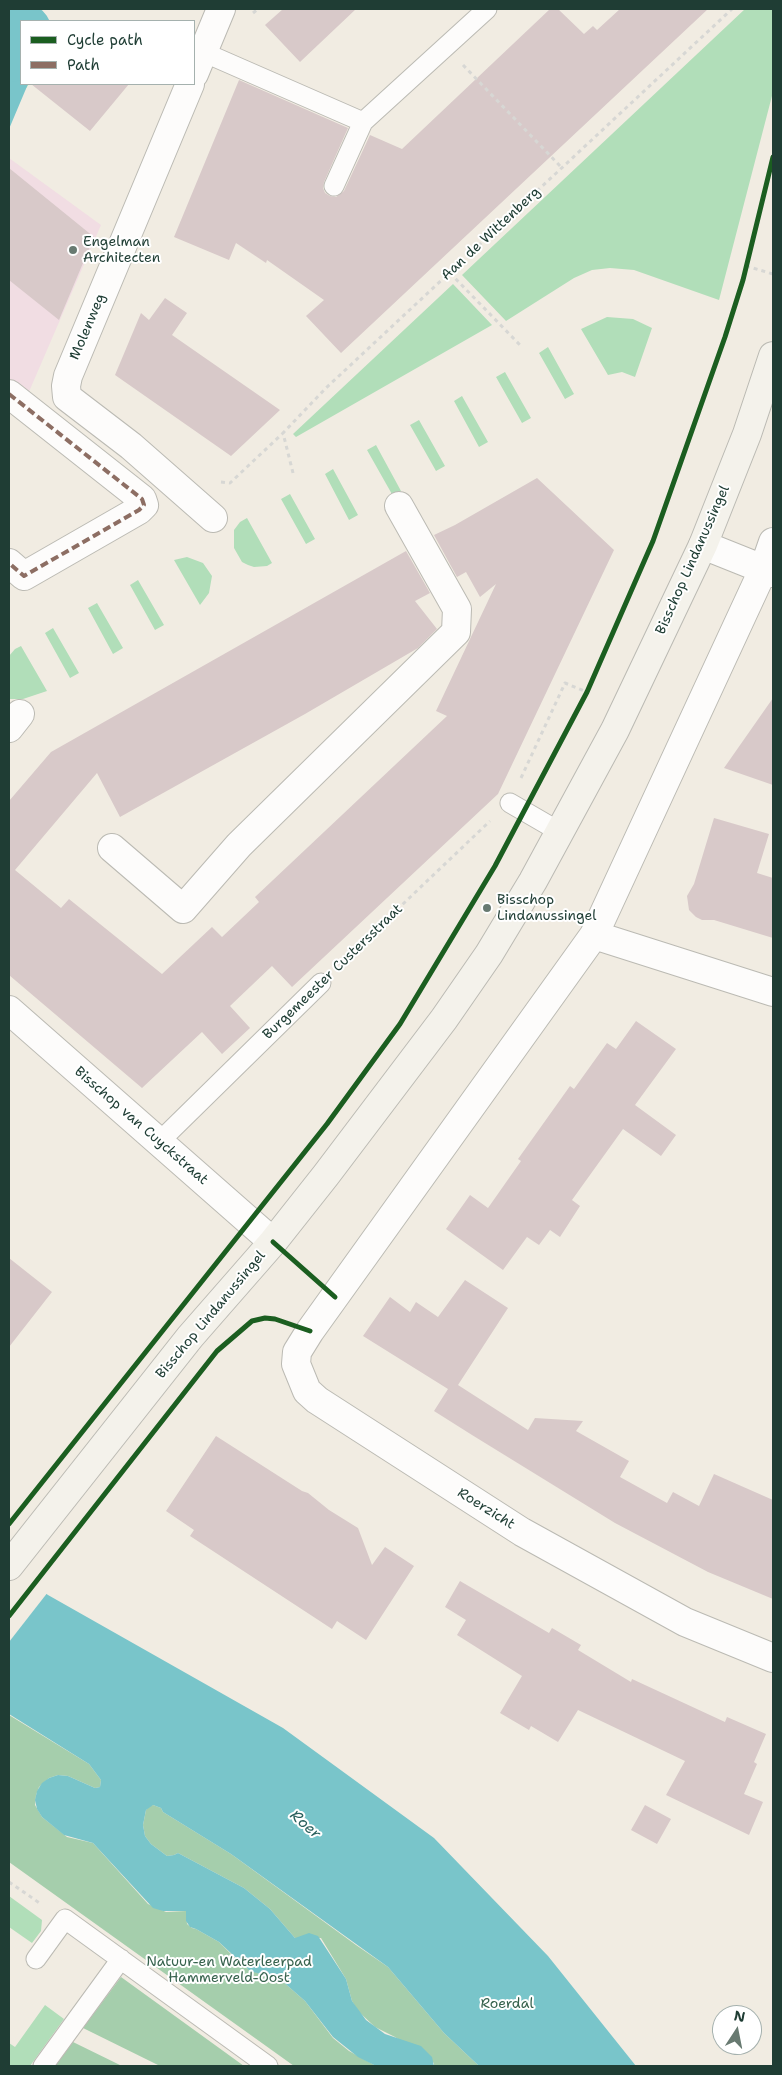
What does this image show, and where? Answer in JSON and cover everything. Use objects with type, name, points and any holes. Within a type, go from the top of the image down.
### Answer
[{"type":"main road","name":"Bisschop Lindanussingel","points":[[9,1566],[190,1337],[274,1242],[444,1019],[489,954],[560,832],[615,730],[703,545],[747,434],[773,356]]},
{"type":"street","points":[[198,63],[221,9]]},
{"type":"street","name":"Molenweg","points":[[190,85],[68,376],[66,386],[67,397],[131,446],[213,518]]},
{"type":"street","points":[[9,394],[142,499],[144,506],[24,576],[9,563]]},
{"type":"street","points":[[112,848],[183,909],[239,845],[456,632],[457,609],[399,506]]},
{"type":"street","points":[[773,542],[769,570],[594,935],[773,992]]},
{"type":"street","points":[[703,545],[769,570]]},
{"type":"street","name":"Roerzicht","points":[[594,935],[335,1296],[297,1352],[296,1364],[307,1391],[318,1400],[522,1532],[685,1622],[773,1658]]},
{"type":"street","name":"Bisschop van Cuyckstraat","points":[[9,1010],[158,1143],[274,1242]]},
{"type":"lane","points":[[334,186],[363,122],[487,9]]},
{"type":"lane","points":[[198,63],[363,122]]},
{"type":"lane","points":[[510,803],[560,832]]},
{"type":"lane","name":"Burgemeester Custersstraat","points":[[158,1143],[321,983]]},
{"type":"lane","points":[[36,1959],[65,1919],[268,2066]]},
{"type":"lane","points":[[43,2066],[121,1959]]},
{"type":"path","points":[[250,16],[258,9]]},
{"type":"path","points":[[446,47],[562,168]]},
{"type":"path","points":[[744,273],[748,257]]},
{"type":"path","points":[[746,266],[773,274]]},
{"type":"path","points":[[450,272],[520,345]]},
{"type":"path","points":[[283,433],[294,473]]},
{"type":"path","points":[[583,700],[591,683]]},
{"type":"path","points":[[9,1882],[65,1919]]},
{"type":"shaded area","points":[[9,158],[101,225],[25,401],[9,387]]},
{"type":"green space","points":[[745,9],[773,9],[773,92],[719,300],[634,270],[610,268],[592,270],[574,278],[506,321],[462,275]]},
{"type":"green space","points":[[9,38],[20,46],[20,85],[28,85],[9,113]]},
{"type":"green space","points":[[453,284],[492,325],[296,437],[293,434]]},
{"type":"green space","points":[[607,317],[633,319],[652,328],[635,377],[622,372],[608,375],[581,329]]},
{"type":"green space","points":[[548,347],[574,394],[565,399],[539,353]]},
{"type":"green space","points":[[505,372],[531,418],[522,423],[496,377]]},
{"type":"green space","points":[[462,396],[488,442],[479,447],[454,401]]},
{"type":"green space","points":[[419,420],[445,466],[436,471],[410,425]]},
{"type":"green space","points":[[376,445],[401,491],[393,496],[367,450]]},
{"type":"green space","points":[[333,469],[358,515],[349,520],[325,474]]},
{"type":"green space","points":[[290,494],[315,539],[306,544],[281,499]]},
{"type":"green space","points":[[247,518],[272,563],[267,566],[254,567],[242,562],[234,548],[234,530],[240,522]]},
{"type":"green space","points":[[187,557],[203,563],[212,576],[209,593],[200,605],[174,560]]},
{"type":"green space","points":[[138,580],[164,625],[155,630],[130,585]]},
{"type":"green space","points":[[97,603],[123,648],[113,654],[88,608]]},
{"type":"green space","points":[[53,628],[79,673],[70,678],[45,633]]},
{"type":"green space","points":[[21,646],[47,691],[23,699],[9,699],[9,656],[15,649]]},
{"type":"green space","name":"Natuur-en Waterleerpad Hammerveld-Oost","points":[[9,1715],[89,1764],[101,1780],[100,1787],[95,1788],[68,1776],[58,1775],[49,1778],[39,1787],[36,1795],[35,1805],[42,1817],[67,1837],[93,1843],[148,1904],[166,1912],[186,1911],[187,1924],[219,1942],[244,1967],[264,1976],[281,1980],[305,2001],[333,2038],[349,2051],[376,2066],[294,2066],[9,1862]]},
{"type":"green space","points":[[153,1805],[161,1808],[163,1812],[231,1854],[388,1967],[444,2033],[479,2066],[434,2066],[434,2063],[395,2037],[375,2027],[358,2011],[352,2001],[346,1979],[321,1938],[295,1938],[270,1909],[244,1888],[178,1853],[167,1856],[151,1844],[145,1836],[143,1825],[146,1810],[149,1806]]},
{"type":"green space","points":[[9,1896],[42,1920],[41,1931],[32,1943],[9,1927]]},
{"type":"green space","points":[[121,1977],[244,2066],[160,2066],[83,2028]]},
{"type":"green space","points":[[45,2005],[64,2019],[30,2066],[9,2066],[9,2043],[15,2047]]},
{"type":"green space","points":[[73,2042],[122,2066],[55,2066]]},
{"type":"water","points":[[9,64],[20,74],[20,85],[28,85],[9,129]]},
{"type":"water","name":"Roerdal","points":[[9,1566],[48,1595],[283,1728],[434,1838],[548,1956],[636,2066],[479,2066],[444,2033],[388,1967],[231,1854],[163,1812],[161,1808],[153,1805],[146,1810],[143,1825],[145,1836],[151,1844],[167,1856],[178,1853],[244,1888],[270,1909],[295,1938],[309,1933],[318,1936],[346,1979],[352,2001],[366,2020],[385,2034],[421,2046],[432,2057],[434,2066],[376,2066],[358,2057],[333,2037],[305,2001],[281,1980],[250,1971],[219,1942],[190,1927],[186,1921],[186,1911],[163,1911],[153,1908],[93,1843],[64,1835],[42,1817],[37,1809],[35,1800],[37,1791],[42,1783],[49,1778],[58,1775],[68,1776],[95,1788],[100,1787],[101,1780],[89,1764],[9,1714]]},
{"type":"pier","points":[[9,1564],[48,1592],[9,1642]]},
{"type":"building","points":[[283,9],[356,9],[300,62],[265,25]]},
{"type":"building","points":[[550,9],[558,9],[584,34],[593,26],[597,30],[620,9],[708,9],[341,353],[306,316],[324,300],[267,260],[266,263],[236,243],[229,260],[174,237],[239,80],[348,128],[324,182],[323,188],[325,193],[336,197],[344,191],[370,135],[402,149]]},
{"type":"building","points":[[32,85],[128,85],[90,131]]},
{"type":"building","points":[[9,168],[94,237],[59,320],[9,280]]},
{"type":"building","points":[[165,298],[187,313],[172,335],[280,410],[231,456],[115,375],[141,313],[149,320]]},
{"type":"building","points":[[537,478],[614,550],[498,794],[292,987],[272,966],[230,1006],[250,1028],[222,1054],[202,1032],[142,1088],[9,975],[9,801],[51,752],[406,551],[430,593],[415,601],[437,629],[418,648],[305,714],[120,817],[97,773],[15,870],[61,908],[69,899],[162,974],[212,927],[222,937],[259,902],[255,897],[447,716],[436,711],[496,584],[480,597],[466,572],[457,577],[434,535]]},
{"type":"building","points":[[773,698],[773,785],[724,768]]},
{"type":"building","points":[[714,818],[769,834],[757,873],[773,878],[773,938],[714,920],[702,920],[689,910],[687,896],[694,884]]},
{"type":"building","points":[[636,1021],[676,1049],[635,1105],[676,1135],[661,1156],[623,1129],[572,1200],[580,1206],[560,1237],[550,1230],[539,1245],[527,1237],[503,1270],[446,1229],[470,1195],[488,1208],[521,1161],[518,1159],[570,1086],[574,1089],[607,1043],[616,1049]]},
{"type":"building","points":[[9,1258],[52,1292],[9,1347]]},
{"type":"building","points":[[465,1280],[508,1308],[458,1385],[528,1430],[535,1418],[583,1421],[576,1431],[629,1461],[620,1477],[667,1503],[673,1492],[699,1506],[714,1474],[773,1500],[773,1599],[708,1572],[615,1523],[434,1411],[448,1389],[363,1336],[390,1297],[410,1312],[416,1302],[438,1317]]},
{"type":"building","points":[[216,1436],[308,1493],[329,1510],[358,1528],[372,1565],[385,1547],[414,1566],[366,1640],[337,1621],[332,1629],[190,1536],[194,1530],[166,1511]]},
{"type":"building","points":[[460,1581],[549,1633],[552,1628],[581,1645],[578,1650],[631,1682],[632,1679],[725,1722],[727,1717],[766,1734],[754,1762],[757,1764],[744,1794],[763,1802],[749,1835],[666,1795],[685,1761],[578,1710],[558,1742],[531,1726],[529,1730],[500,1713],[522,1676],[457,1635],[466,1620],[445,1607]]},
{"type":"building","points":[[645,1805],[671,1819],[657,1844],[631,1830]]},
{"type":"waterway","name":"Roer","points":[[9,51],[20,34]]},
{"type":"marked path","points":[[9,394],[142,499],[144,505],[139,510],[24,576],[9,563]]},
{"type":"cycle path","points":[[9,1524],[327,1124],[400,1024],[495,866],[587,692],[653,541],[725,337],[743,280],[773,157]]},
{"type":"cycle path","points":[[273,1242],[335,1297]]},
{"type":"cycle path","points":[[9,1616],[217,1351],[252,1321],[265,1318],[275,1319],[310,1331]]},
{"type":"place","name":"Engelman Architecten","points":[[73,250]]},
{"type":"place","name":"Bisschop Lindanussingel","points":[[487,908]]}]
